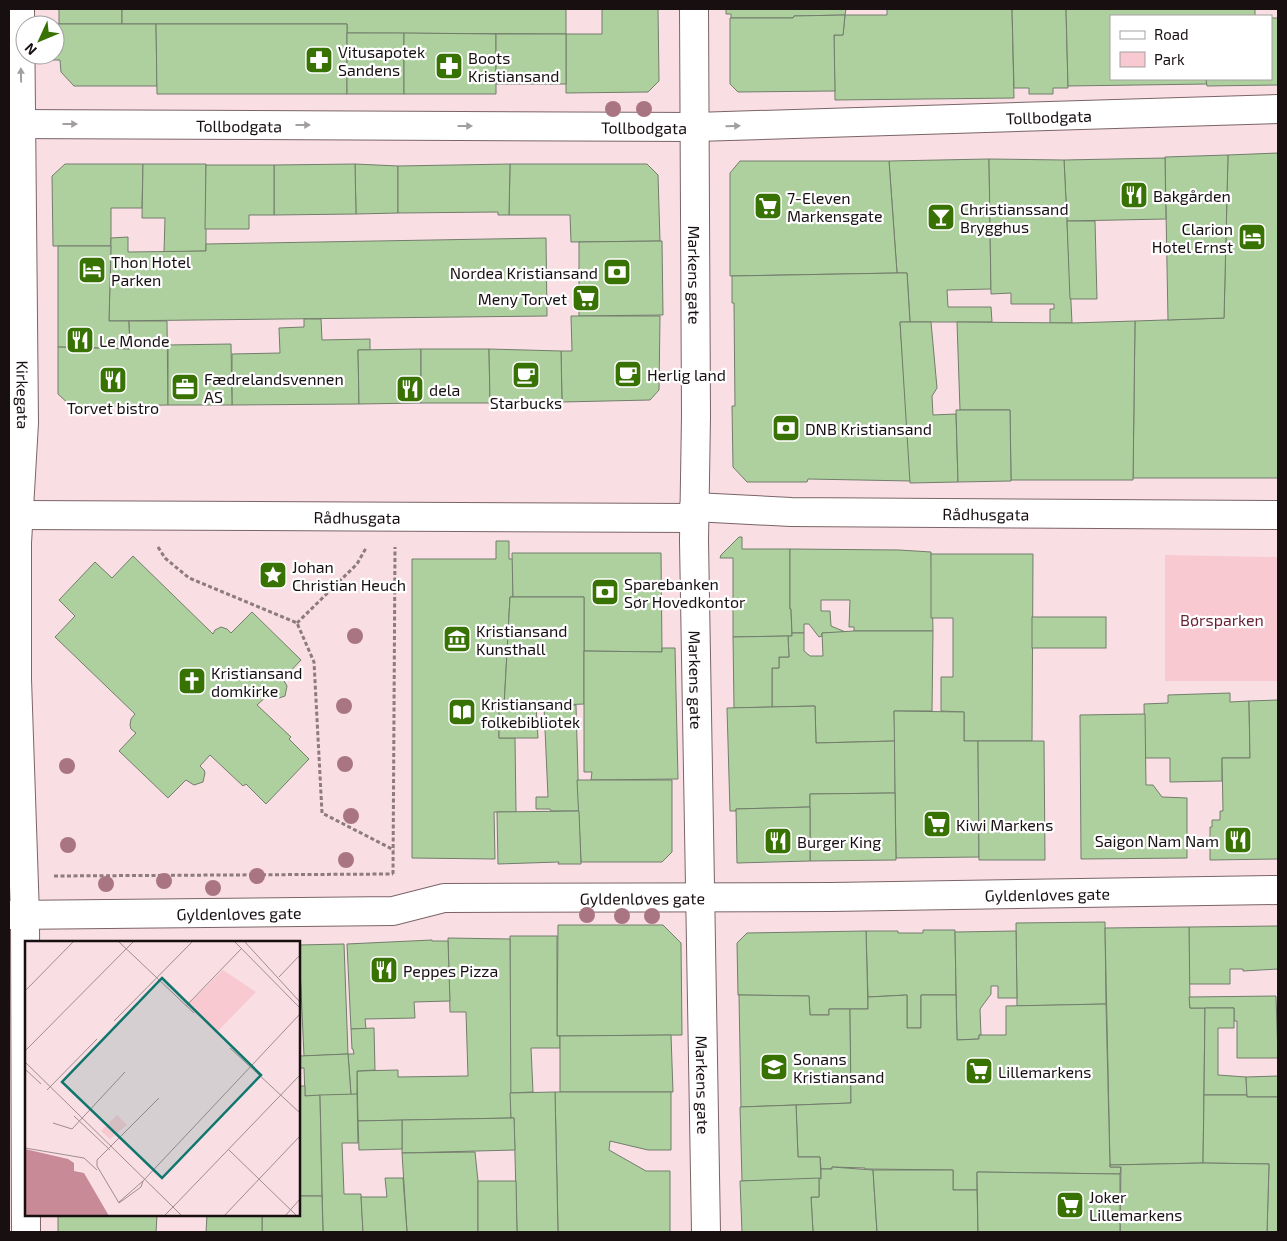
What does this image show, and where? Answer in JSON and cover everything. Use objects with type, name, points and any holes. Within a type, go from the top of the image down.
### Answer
[{"type":"street","name":"Kirkegata","points":[[20,9],[15,124],[24,372],[24,423],[19,515],[13,543],[23,876],[17,915],[25,1197]]},
{"type":"street","name":"Markens gate","points":[[694,9],[696,416],[694,513],[706,1232]]},
{"type":"street","name":"Tollbodgata","points":[[15,124],[695,127],[1278,109]]},
{"type":"street","name":"Rådhusgata","points":[[19,515],[790,512],[1278,515]]},
{"type":"street","name":"Gyldenløves gate","points":[[17,915],[393,911],[444,898],[831,897],[1278,890]]},
{"type":"street","name":"Kirkegata","points":[[26,1216],[26,1232]]},
{"type":"path","points":[[297,623],[357,564],[369,542]]},
{"type":"path","points":[[393,911],[396,542]]},
{"type":"path","points":[[156,543],[165,558],[189,578],[297,623],[314,662],[322,813],[394,850]]},
{"type":"path","points":[[23,876],[393,874]]},
{"type":"green space","name":"Børsparken","points":[[1165,555],[1278,557],[1278,681],[1165,681]]},
{"type":"building","points":[[59,9],[122,9],[122,24],[65,24],[65,15],[59,15]]},
{"type":"building","points":[[122,9],[566,9],[566,34],[347,33],[347,24],[122,24]]},
{"type":"building","points":[[602,9],[658,9],[659,81],[648,92],[566,93],[566,34],[602,34]]},
{"type":"building","points":[[726,9],[846,9],[845,15],[794,16],[793,18],[731,18],[731,14],[726,14]]},
{"type":"building","points":[[887,9],[1012,9],[1014,98],[835,100],[834,35],[843,35],[845,15],[887,15]]},
{"type":"building","points":[[1012,9],[1066,9],[1068,88],[1053,88],[1053,94],[1029,94],[1029,88],[1014,88]]},
{"type":"building","points":[[1066,9],[1255,9],[1255,15],[1110,15],[1110,80],[1206,80],[1207,84],[1068,86]]},
{"type":"building","points":[[845,15],[843,35],[834,35],[835,91],[738,92],[730,84],[730,18],[793,18],[794,16]]},
{"type":"building","points":[[1272,18],[1278,18],[1278,85],[1207,86],[1206,80],[1272,80]]},
{"type":"building","points":[[65,24],[156,24],[157,86],[74,86],[61,72],[60,65],[65,65]]},
{"type":"building","points":[[156,24],[347,24],[347,94],[157,94]]},
{"type":"building","points":[[347,33],[404,33],[404,94],[347,94]]},
{"type":"building","points":[[404,33],[496,34],[496,94],[404,94]]},
{"type":"building","points":[[496,34],[566,34],[566,84],[496,84]]},
{"type":"building","name":"Clarion Hotel Ernst","points":[[1278,153],[1278,478],[1133,478],[1135,321],[1224,318],[1228,155]]},
{"type":"building","points":[[1228,155],[1224,318],[1168,320],[1165,157]]},
{"type":"building","points":[[1165,158],[1166,219],[1067,221],[1064,160]]},
{"type":"building","name":"Christianssand Brygghus","points":[[989,159],[991,289],[947,290],[948,307],[991,307],[992,322],[910,322],[907,273],[897,273],[889,161]]},
{"type":"building","points":[[989,159],[1064,160],[1072,323],[1050,323],[1050,309],[1054,309],[1054,304],[1011,304],[1011,293],[991,294]]},
{"type":"building","points":[[740,161],[889,161],[897,273],[730,276],[730,173]]},
{"type":"building","points":[[65,164],[143,164],[142,208],[111,208],[111,246],[53,246],[52,176]]},
{"type":"building","points":[[143,164],[206,164],[206,251],[164,252],[165,218],[142,218]]},
{"type":"building","points":[[355,164],[398,166],[398,213],[356,214]]},
{"type":"building","points":[[355,164],[356,214],[274,215],[274,165]]},
{"type":"building","points":[[510,164],[647,164],[658,175],[660,241],[571,242],[570,215],[509,215]]},
{"type":"building","points":[[510,164],[509,215],[498,215],[498,212],[398,213],[398,166]]},
{"type":"building","points":[[206,165],[274,165],[274,215],[249,215],[249,229],[205,229]]},
{"type":"building","points":[[1067,221],[1095,221],[1097,299],[1070,299]]},
{"type":"building","points":[[128,237],[128,252],[206,251],[206,244],[546,238],[547,316],[109,321],[111,238]]},
{"type":"building","points":[[662,241],[663,315],[579,316],[579,242]]},
{"type":"building","points":[[58,246],[111,246],[109,321],[129,321],[130,349],[58,347]]},
{"type":"building","points":[[907,273],[910,322],[900,322],[911,481],[808,479],[807,482],[747,482],[733,467],[732,406],[735,406],[732,276]]},
{"type":"building","points":[[571,316],[660,316],[659,390],[650,400],[562,402],[561,351],[572,351]]},
{"type":"building","points":[[304,319],[321,319],[322,340],[370,339],[370,350],[358,350],[359,404],[232,405],[232,354],[280,353],[279,328],[304,327]]},
{"type":"building","points":[[129,321],[167,321],[168,405],[72,407],[58,394],[58,347],[130,349]]},
{"type":"building","points":[[1135,321],[1133,480],[1011,480],[1010,410],[960,410],[957,322],[1072,323]]},
{"type":"building","points":[[900,322],[931,322],[937,388],[932,396],[933,415],[956,414],[958,482],[910,483]]},
{"type":"building","points":[[231,344],[232,405],[168,405],[168,345]]},
{"type":"building","points":[[421,349],[421,403],[359,404],[358,350]]},
{"type":"building","points":[[421,349],[489,349],[490,403],[421,403]]},
{"type":"building","points":[[489,349],[561,351],[562,402],[490,403]]},
{"type":"building","points":[[956,410],[1010,410],[1011,481],[958,482]]},
{"type":"building","points":[[739,537],[742,537],[742,549],[790,549],[792,636],[733,637],[733,558],[720,558]]},
{"type":"building","points":[[496,541],[509,541],[509,559],[513,559],[513,597],[510,597],[504,707],[499,707],[499,738],[515,738],[516,812],[494,812],[495,859],[412,858],[412,559],[496,559]]},
{"type":"building","points":[[790,549],[931,552],[933,631],[854,631],[854,627],[849,627],[850,600],[821,600],[821,611],[830,611],[831,626],[848,633],[822,633],[822,636],[819,637],[809,624],[804,624],[804,633],[792,633]]},
{"type":"building","points":[[512,553],[661,553],[662,652],[584,651],[584,597],[513,597]]},
{"type":"building","points":[[931,554],[1033,554],[1032,741],[964,741],[964,712],[941,711],[941,677],[953,677],[953,618],[931,618]]},
{"type":"building","name":"Kristiansand domkirke","points":[[133,556],[213,634],[215,630],[221,627],[231,633],[252,612],[301,660],[283,679],[287,686],[285,696],[276,699],[268,695],[257,705],[291,737],[289,739],[309,759],[266,804],[246,784],[243,786],[210,755],[200,766],[205,773],[203,782],[194,785],[186,780],[168,798],[119,751],[136,733],[131,729],[130,725],[131,719],[135,714],[55,637],[75,616],[59,600],[95,562],[112,578]]},
{"type":"building","points":[[510,597],[584,597],[584,704],[536,706],[538,738],[499,738],[499,707],[504,707]]},
{"type":"building","points":[[1032,617],[1106,617],[1106,648],[1032,648]]},
{"type":"building","points":[[933,631],[932,711],[894,711],[895,741],[816,743],[815,706],[772,707],[772,668],[779,668],[779,657],[789,657],[788,636],[792,636],[792,633],[804,633],[804,651],[810,656],[823,656],[822,633]]},
{"type":"building","points":[[788,636],[789,657],[779,657],[779,668],[772,668],[772,707],[734,708],[733,637]]},
{"type":"building","points":[[662,648],[675,648],[678,779],[591,780],[592,772],[584,772],[584,651],[662,652]]},
{"type":"building","points":[[1230,693],[1230,702],[1249,701],[1250,758],[1222,758],[1222,781],[1170,782],[1170,758],[1145,758],[1144,704],[1168,703],[1168,695]]},
{"type":"building","points":[[1278,700],[1278,859],[1210,860],[1210,827],[1212,827],[1212,820],[1220,820],[1220,811],[1223,811],[1222,758],[1250,758],[1249,701]]},
{"type":"building","points":[[576,705],[579,811],[536,809],[536,797],[548,797],[544,706]]},
{"type":"building","points":[[815,706],[816,743],[895,741],[895,793],[810,794],[810,807],[736,809],[736,811],[730,811],[727,708]]},
{"type":"building","points":[[894,711],[964,712],[964,741],[978,741],[979,857],[896,858]]},
{"type":"building","points":[[1145,714],[1146,785],[1153,785],[1162,797],[1187,798],[1187,858],[1081,859],[1080,715]]},
{"type":"building","points":[[978,741],[1044,741],[1045,860],[979,860]]},
{"type":"building","points":[[577,780],[672,780],[672,852],[662,862],[581,862]]},
{"type":"building","points":[[895,793],[896,860],[810,861],[810,794]]},
{"type":"building","points":[[810,807],[810,861],[737,863],[736,809]]},
{"type":"building","points":[[579,811],[581,864],[558,864],[559,862],[498,864],[497,812]]},
{"type":"building","points":[[1105,922],[1106,1004],[1017,1006],[1016,923]]},
{"type":"building","points":[[558,925],[663,925],[681,943],[682,1035],[557,1036]]},
{"type":"building","points":[[1278,926],[1278,969],[1243,971],[1243,969],[1230,969],[1230,984],[1189,984],[1189,927]]},
{"type":"building","points":[[1189,927],[1190,1008],[1205,1008],[1203,1163],[1110,1165],[1105,928]]},
{"type":"building","points":[[923,930],[955,930],[956,995],[921,995],[921,1028],[907,1028],[907,995],[868,997],[866,931],[923,933]]},
{"type":"building","points":[[866,931],[868,1009],[829,1009],[829,1015],[810,1015],[809,996],[738,995],[737,943],[747,933]]},
{"type":"building","points":[[1016,931],[1017,998],[998,998],[998,986],[991,986],[991,994],[980,1009],[981,1035],[979,1035],[979,1039],[957,1040],[955,932]]},
{"type":"building","points":[[510,936],[557,936],[557,1036],[560,1036],[560,1048],[531,1048],[533,1092],[510,1093]]},
{"type":"building","points":[[448,938],[510,939],[511,1118],[358,1121],[357,1071],[398,1070],[398,1077],[468,1076],[466,1012],[450,1012]]},
{"type":"building","points":[[448,941],[450,1001],[414,1002],[415,1018],[365,1019],[366,1029],[351,1029],[347,944]]},
{"type":"building","points":[[344,944],[348,1054],[304,1056],[300,945]]},
{"type":"building","points":[[739,995],[809,996],[810,1015],[829,1015],[829,1009],[850,1009],[851,1103],[741,1107]]},
{"type":"building","name":"Lillemarkens","points":[[907,995],[907,1028],[921,1028],[921,995],[956,995],[957,1040],[979,1039],[979,1035],[1006,1035],[1006,1006],[1106,1004],[1110,1167],[1121,1167],[1120,1174],[977,1172],[977,1190],[953,1190],[953,1170],[832,1167],[832,1169],[821,1169],[820,1157],[798,1157],[796,1105],[851,1103],[850,1009],[868,1009],[868,997]]},
{"type":"building","points":[[1276,996],[1278,1058],[1237,1058],[1237,1021],[1234,1021],[1234,1008],[1190,1008],[1189,997]]},
{"type":"building","points":[[1205,1008],[1234,1008],[1234,1028],[1218,1028],[1218,1075],[1246,1077],[1247,1095],[1204,1095]]},
{"type":"building","points":[[374,1028],[375,1070],[357,1071],[357,1094],[351,1095],[348,1054],[354,1054],[351,1029]]},
{"type":"building","points":[[671,1035],[673,1092],[560,1092],[560,1036]]},
{"type":"building","points":[[348,1054],[351,1095],[305,1096],[304,1068],[300,1068],[300,1056]]},
{"type":"building","points":[[1278,1076],[1278,1097],[1247,1097],[1246,1077]]},
{"type":"building","points":[[300,1086],[305,1086],[305,1096],[320,1095],[322,1196],[300,1196]]},
{"type":"building","points":[[555,1092],[671,1092],[671,1150],[648,1150],[610,1141],[609,1150],[646,1171],[670,1171],[670,1232],[558,1232]]},
{"type":"building","points":[[555,1092],[558,1232],[517,1232],[514,1118],[511,1118],[510,1093]]},
{"type":"building","points":[[357,1094],[358,1143],[342,1143],[344,1194],[361,1194],[363,1232],[323,1232],[320,1095]]},
{"type":"building","points":[[1204,1095],[1278,1097],[1278,1232],[1267,1232],[1269,1164],[1203,1163]]},
{"type":"building","points":[[796,1105],[798,1157],[820,1157],[821,1179],[742,1181],[740,1107]]},
{"type":"building","points":[[514,1118],[515,1150],[402,1153],[402,1120]]},
{"type":"building","points":[[402,1120],[402,1149],[359,1150],[358,1121]]},
{"type":"building","points":[[475,1152],[478,1181],[478,1232],[407,1232],[402,1153]]},
{"type":"building","points":[[1269,1164],[1267,1232],[1120,1232],[1121,1167],[1110,1167],[1110,1165]]},
{"type":"building","points":[[832,1167],[873,1170],[877,1232],[813,1232],[811,1197],[819,1197],[821,1169],[832,1169]]},
{"type":"building","points":[[873,1170],[953,1170],[953,1190],[977,1190],[978,1232],[877,1232]]},
{"type":"building","points":[[977,1172],[1120,1174],[1120,1232],[978,1232]]},
{"type":"building","points":[[385,1178],[403,1178],[407,1232],[363,1232],[361,1197],[387,1197]]},
{"type":"building","points":[[819,1178],[819,1197],[811,1197],[813,1232],[742,1232],[740,1181]]},
{"type":"building","points":[[478,1181],[516,1181],[517,1232],[478,1232]]},
{"type":"building","points":[[300,1196],[322,1196],[323,1232],[262,1232],[262,1216],[300,1216]]},
{"type":"building","points":[[58,1216],[157,1216],[156,1232],[58,1232]]},
{"type":"building","points":[[207,1216],[262,1216],[262,1232],[206,1232]]},
{"type":"place","name":"Vitusapotek Sandens","points":[[319,60]]},
{"type":"place","name":"Boots Kristiansand","points":[[449,66]]},
{"type":"place","name":"Bakgården","points":[[1134,195]]},
{"type":"place","name":"7-Eleven Markensgate","points":[[768,206]]},
{"type":"place","name":"Christianssand Brygghus","points":[[941,217]]},
{"type":"place","name":"Clarion Hotel Ernst","points":[[1252,237]]},
{"type":"place","name":"Thon Hotel Parken","points":[[92,270]]},
{"type":"place","name":"Nordea Kristiansand","points":[[617,272]]},
{"type":"place","name":"Meny Torvet","points":[[586,298]]},
{"type":"place","name":"Le Monde","points":[[80,340]]},
{"type":"place","name":"Herlig land","points":[[628,374]]},
{"type":"place","name":"Starbucks","points":[[526,375]]},
{"type":"place","name":"Torvet bistro","points":[[113,380]]},
{"type":"place","name":"Fædrelandsvennen AS","points":[[185,387]]},
{"type":"place","name":"dela","points":[[410,389]]},
{"type":"place","name":"DNB Kristiansand","points":[[786,428]]},
{"type":"place","name":"Johan Christian Heuch","points":[[273,575]]},
{"type":"place","name":"Sparebanken Sør Hovedkontor","points":[[605,592]]},
{"type":"place","name":"Kristiansand Kunsthall","points":[[457,639]]},
{"type":"place","name":"Kristiansand domkirke","points":[[192,681]]},
{"type":"place","name":"Kristiansand folkebibliotek","points":[[462,712]]},
{"type":"place","name":"Kiwi Markens","points":[[937,824]]},
{"type":"place","name":"Saigon Nam Nam","points":[[1238,840]]},
{"type":"place","name":"Burger King","points":[[778,841]]},
{"type":"place","name":"Peppes Pizza","points":[[384,970]]},
{"type":"place","name":"Sonans Kristiansand","points":[[774,1067]]},
{"type":"place","name":"Lillemarkens","points":[[979,1071]]},
{"type":"place","name":"Joker Lillemarkens","points":[[1070,1205]]}]
